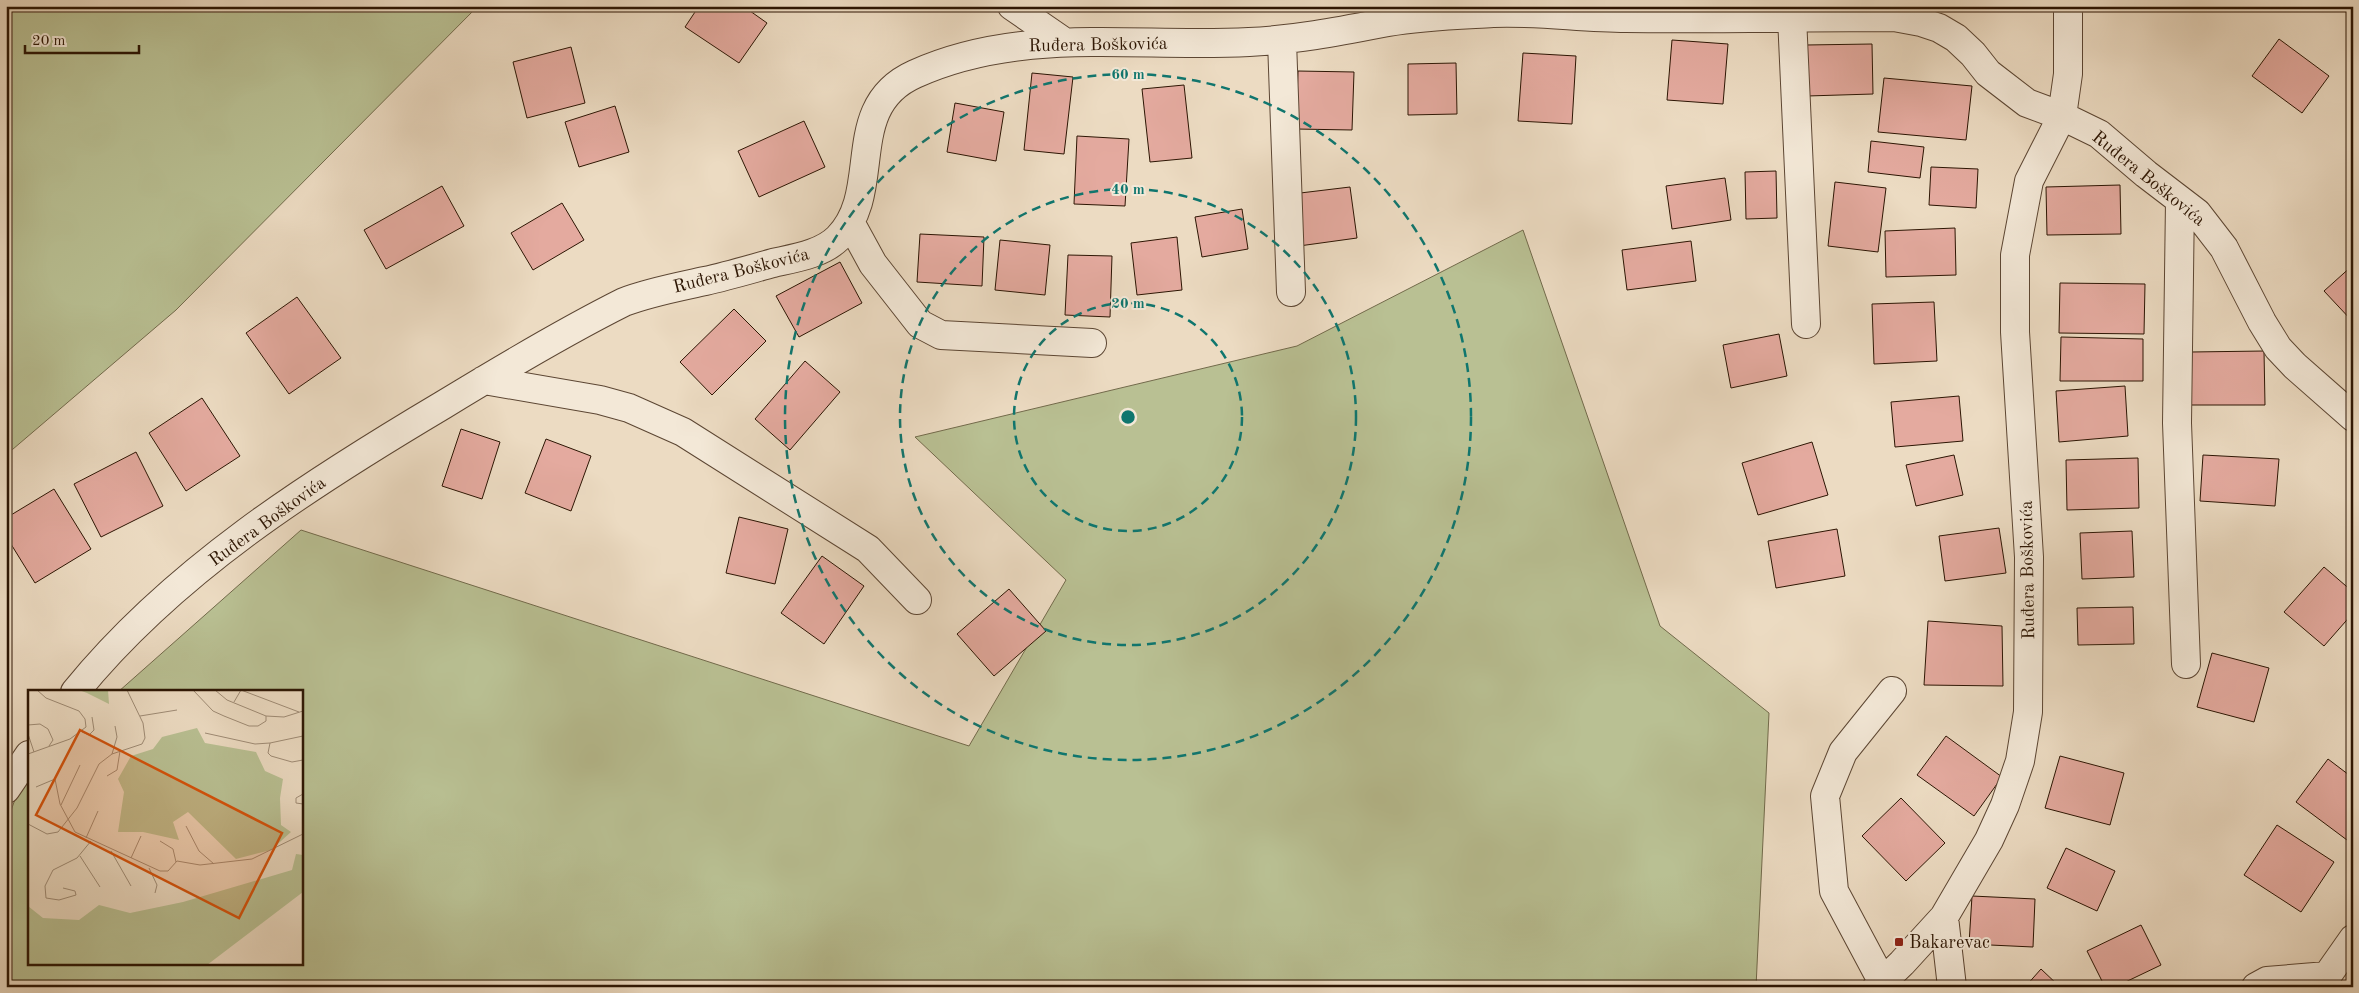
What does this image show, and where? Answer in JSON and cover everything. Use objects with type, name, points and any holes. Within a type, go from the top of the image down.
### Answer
[{"type":"street","points":[[1012,6],[1063,41]]},
{"type":"street","name":"Ruđera Boškovića","points":[[1879,984],[1902,963],[1944,917],[1989,840],[2006,805],[2020,761],[2028,712],[2029,556],[2015,332],[2015,255],[2029,181],[2062,116],[2068,74],[2068,6]]},
{"type":"street","name":"Ruđera Boškovića","points":[[76,690],[99,662],[156,607],[239,537],[368,450],[484,380],[624,302],[640,296],[704,282],[821,249],[837,239],[850,222],[859,194],[872,120],[877,105],[888,91],[902,80],[920,72],[954,60],[1018,45],[1063,41],[1239,43],[1282,41],[1406,20],[1494,10],[1624,18],[1730,12],[1792,17],[1894,18],[1920,22],[1939,28],[1956,38],[1974,54],[1988,73],[2027,103],[2062,116],[2100,134],[2197,214],[2224,248],[2262,322],[2278,348],[2295,366],[2353,417]]},
{"type":"street","points":[[1792,17],[1806,324]]},
{"type":"street","points":[[1282,41],[1291,292]]},
{"type":"street","points":[[2180,201],[2177,423],[2186,664]]},
{"type":"street","points":[[850,222],[873,264],[920,324],[930,330],[941,335],[1092,343]]},
{"type":"street","points":[[484,380],[600,400],[629,408],[683,432],[868,549],[918,600]]},
{"type":"street","points":[[1879,984],[1834,891],[1825,796],[1843,752],[1892,691]]},
{"type":"street","points":[[6,788],[28,756]]},
{"type":"street","points":[[1944,917],[1952,987]]},
{"type":"street","points":[[2256,987],[2267,981],[2326,981],[2353,939]]},
{"type":"green space","points":[[6,6],[478,6],[176,310],[6,455]]},
{"type":"green space","points":[[1523,230],[1660,626],[1769,713],[1756,987],[6,987],[6,824],[24,775],[28,772],[28,966],[302,966],[302,690],[120,690],[301,530],[969,746],[1066,580],[915,437],[1297,346]]},
{"type":"building","points":[[699,6],[743,6],[767,23],[739,63],[685,27]]},
{"type":"building","points":[[2279,39],[2329,76],[2302,113],[2252,76]]},
{"type":"building","points":[[1672,40],[1728,44],[1723,104],[1667,100]]},
{"type":"building","points":[[1872,44],[1873,94],[1807,96],[1806,45]]},
{"type":"building","points":[[571,47],[585,103],[527,118],[513,62]]},
{"type":"building","points":[[1523,53],[1576,56],[1572,124],[1518,121]]},
{"type":"building","points":[[1456,63],[1457,114],[1408,115],[1408,64]]},
{"type":"building","points":[[1298,71],[1354,72],[1352,130],[1296,129]]},
{"type":"building","points":[[1032,73],[1073,77],[1064,154],[1024,150]]},
{"type":"building","points":[[1884,78],[1972,86],[1966,140],[1878,132]]},
{"type":"building","points":[[1184,85],[1192,158],[1150,162],[1142,89]]},
{"type":"building","points":[[955,103],[1004,112],[996,161],[947,152]]},
{"type":"building","points":[[615,106],[629,152],[579,167],[565,122]]},
{"type":"building","points":[[804,121],[825,167],[759,197],[738,151]]},
{"type":"building","points":[[1077,136],[1129,139],[1125,206],[1074,204]]},
{"type":"building","points":[[1871,141],[1924,147],[1920,178],[1868,172]]},
{"type":"building","points":[[1931,167],[1978,169],[1976,208],[1929,205]]},
{"type":"building","points":[[1776,171],[1777,218],[1746,219],[1745,172]]},
{"type":"building","points":[[1725,178],[1731,220],[1672,229],[1666,186]]},
{"type":"building","points":[[1835,182],[1886,188],[1878,252],[1828,246]]},
{"type":"building","points":[[2120,185],[2121,234],[2047,235],[2046,187]]},
{"type":"building","points":[[442,186],[464,226],[386,269],[364,230]]},
{"type":"building","points":[[1350,187],[1357,238],[1299,246],[1292,194]]},
{"type":"building","points":[[562,203],[584,240],[533,270],[511,233]]},
{"type":"building","points":[[1242,209],[1248,249],[1202,257],[1195,217]]},
{"type":"building","points":[[1955,228],[1956,275],[1886,277],[1885,231]]},
{"type":"building","points":[[920,234],[984,237],[982,286],[917,282]]},
{"type":"building","points":[[1177,237],[1182,290],[1137,295],[1131,243]]},
{"type":"building","points":[[1000,240],[1050,245],[1045,295],[995,290]]},
{"type":"building","points":[[1691,241],[1696,281],[1627,290],[1622,250]]},
{"type":"building","points":[[1068,255],[1112,256],[1110,317],[1065,315]]},
{"type":"building","points":[[840,262],[862,303],[799,337],[776,296]]},
{"type":"building","points":[[2353,265],[2353,322],[2324,291]]},
{"type":"building","points":[[2060,283],[2145,284],[2144,334],[2059,333]]},
{"type":"building","points":[[297,297],[341,358],[289,394],[246,333]]},
{"type":"building","points":[[1934,302],[1937,361],[1874,364],[1872,304]]},
{"type":"building","points":[[734,309],[766,341],[712,395],[680,362]]},
{"type":"building","points":[[1779,334],[1787,376],[1731,388],[1723,345]]},
{"type":"building","points":[[2061,337],[2143,339],[2143,381],[2060,381]]},
{"type":"building","points":[[2264,351],[2265,405],[2191,405],[2191,352]]},
{"type":"building","points":[[805,361],[840,392],[790,450],[755,419]]},
{"type":"building","points":[[2125,386],[2128,436],[2059,442],[2056,391]]},
{"type":"building","points":[[1959,396],[1963,441],[1895,447],[1891,402]]},
{"type":"building","points":[[202,398],[240,456],[186,491],[149,433]]},
{"type":"building","points":[[461,429],[500,442],[482,499],[442,486]]},
{"type":"building","points":[[546,439],[591,456],[571,511],[525,493]]},
{"type":"building","points":[[1812,442],[1828,495],[1758,515],[1742,463]]},
{"type":"building","points":[[136,452],[163,506],[101,537],[74,484]]},
{"type":"building","points":[[1954,455],[1963,495],[1916,506],[1906,465]]},
{"type":"building","points":[[2203,455],[2279,459],[2275,506],[2200,501]]},
{"type":"building","points":[[2138,458],[2139,508],[2067,510],[2066,460]]},
{"type":"building","points":[[54,489],[91,549],[35,583],[6,536],[6,518]]},
{"type":"building","points":[[739,517],[788,529],[775,584],[726,573]]},
{"type":"building","points":[[1999,528],[2006,573],[1945,581],[1939,536]]},
{"type":"building","points":[[1837,529],[1845,576],[1776,588],[1768,541]]},
{"type":"building","points":[[2132,531],[2134,577],[2082,579],[2080,533]]},
{"type":"building","points":[[822,556],[864,586],[824,644],[781,613]]},
{"type":"building","points":[[2324,567],[2353,592],[2353,613],[2324,646],[2284,612]]},
{"type":"building","points":[[1009,589],[1046,631],[994,676],[957,634]]},
{"type":"building","points":[[2133,607],[2134,644],[2078,645],[2077,608]]},
{"type":"building","points":[[1928,621],[2002,626],[2003,686],[1924,685]]},
{"type":"building","points":[[2212,653],[2269,668],[2254,722],[2197,707]]},
{"type":"building","points":[[1946,736],[2002,777],[1974,816],[1917,775]]},
{"type":"building","points":[[2060,756],[2124,773],[2110,825],[2045,808]]},
{"type":"building","points":[[2328,759],[2353,778],[2353,833],[2347,840],[2296,802]]},
{"type":"building","points":[[1901,798],[1945,843],[1906,881],[1862,836]]},
{"type":"building","points":[[2277,825],[2334,862],[2301,912],[2244,875]]},
{"type":"building","points":[[2066,848],[2115,871],[2097,911],[2047,888]]},
{"type":"building","points":[[1972,896],[2035,899],[2033,947],[1969,944]]},
{"type":"building","points":[[2141,925],[2161,965],[2115,987],[2105,987],[2087,951]]},
{"type":"building","points":[[2041,969],[2060,987],[2025,987]]},
{"type":"place","name":"Bakarevac","points":[[1899,942]]}]
